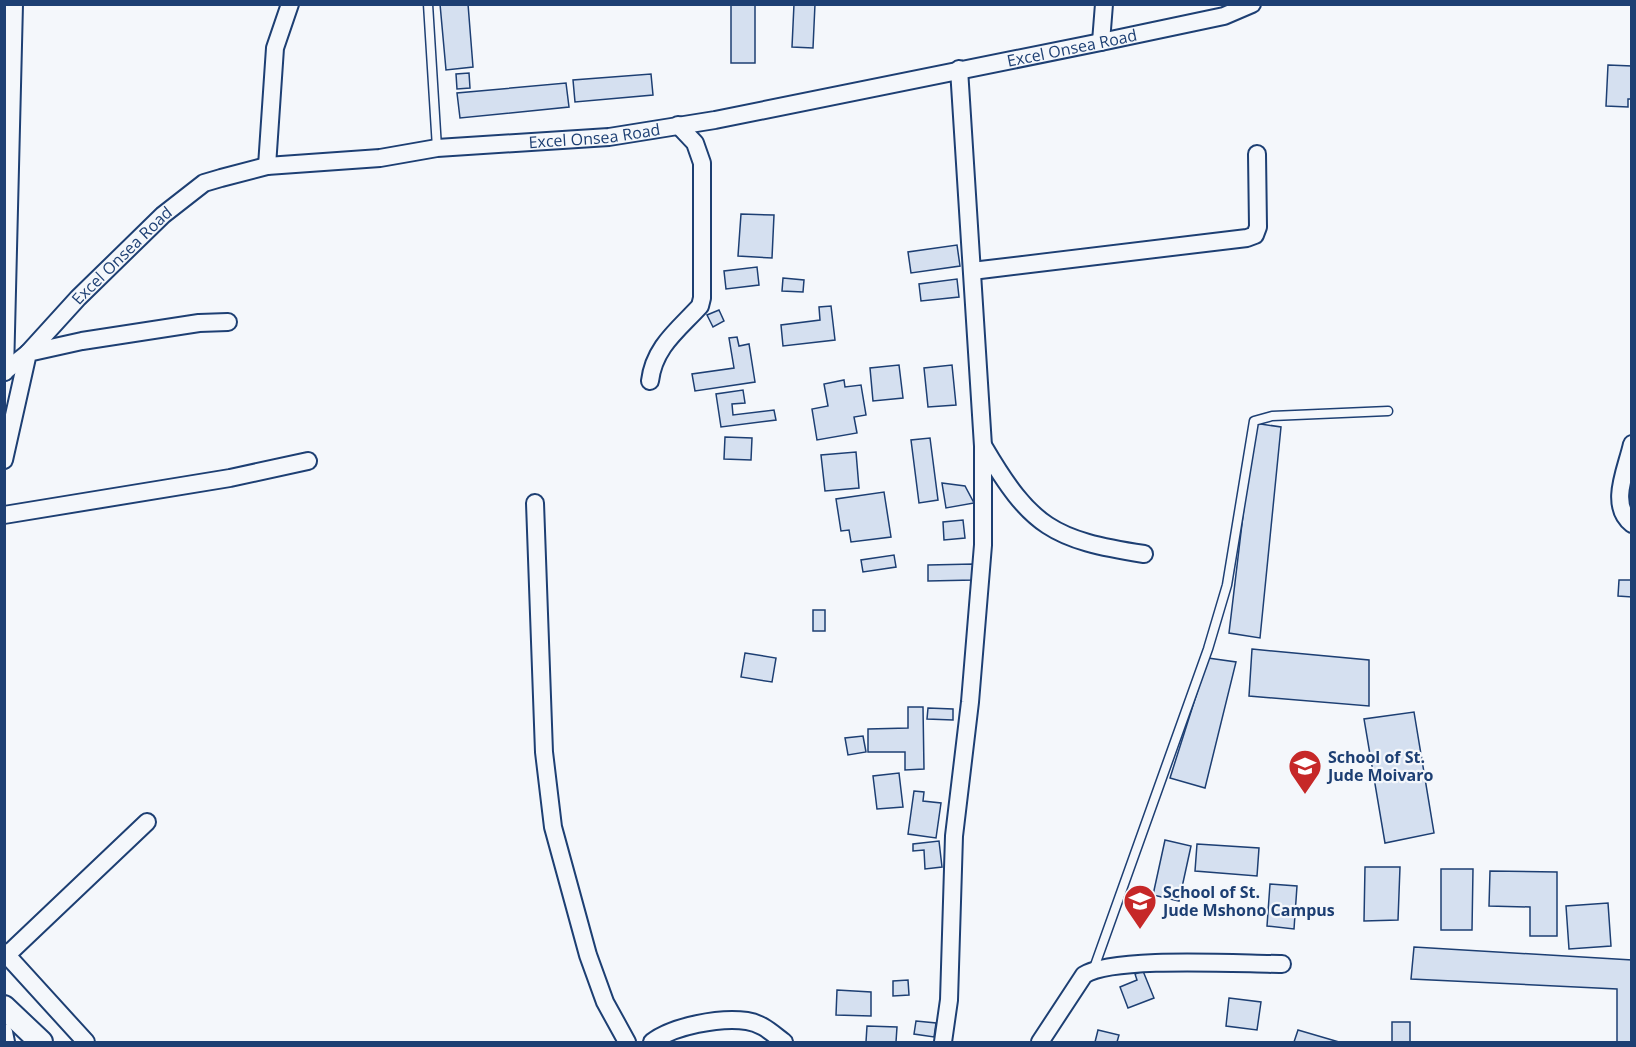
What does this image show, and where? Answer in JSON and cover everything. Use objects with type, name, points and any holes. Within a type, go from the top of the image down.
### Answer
[{"type":"main road","points":[[4,1007],[41,1042]]},
{"type":"street","points":[[5,372],[14,4]]},
{"type":"street","points":[[267,166],[275,48],[290,4]]},
{"type":"street","points":[[1101,42],[1104,4]]},
{"type":"street","name":"Excel Onsea Road","points":[[5,372],[28,353],[118,259],[193,190],[204,183],[267,166],[380,158],[437,148],[609,137],[834,97],[960,69],[1101,42],[1224,16],[1252,4]]},
{"type":"street","points":[[943,1042],[949,1000],[954,836],[970,702],[982,556],[983,446],[960,69]]},
{"type":"street","points":[[650,381],[654,359],[658,352],[700,306],[702,298],[702,163],[695,142],[678,125]]},
{"type":"street","points":[[972,271],[1236,240],[1255,235],[1258,227],[1257,154]]},
{"type":"street","points":[[4,460],[28,353],[82,340],[228,321]]},
{"type":"street","points":[[1632,444],[1620,497],[1622,510],[1632,524]]},
{"type":"street","points":[[983,446],[1013,493],[1029,512],[1047,526],[1068,538],[1101,547],[1144,554]]},
{"type":"street","points":[[4,515],[230,478],[308,461]]},
{"type":"street","points":[[535,503],[536,599],[544,752],[553,827],[588,955],[612,1018],[627,1042]]},
{"type":"street","points":[[86,1042],[6,953],[147,822]]},
{"type":"street","points":[[1040,1042],[1084,975],[1094,968],[1133,964],[1282,964]]},
{"type":"street","points":[[652,1042],[664,1033],[684,1027],[738,1021],[748,1021],[763,1026],[784,1042]]},
{"type":"street","points":[[4,1032],[6,1042]]},
{"type":"lane","points":[[428,4],[437,148]]},
{"type":"lane","points":[[1094,968],[1209,649],[1227,585],[1254,421],[1272,416],[1388,411]]},
{"type":"building","points":[[440,4],[468,4],[473,67],[446,70]]},
{"type":"building","points":[[731,4],[755,4],[755,63],[731,63]]},
{"type":"building","points":[[794,4],[815,4],[813,48],[792,47]]},
{"type":"building","points":[[1608,65],[1632,66],[1632,99],[1628,99],[1628,107],[1606,106]]},
{"type":"building","points":[[469,73],[470,88],[457,89],[456,74]]},
{"type":"building","points":[[651,74],[653,95],[575,102],[573,80]]},
{"type":"building","points":[[566,83],[569,107],[460,118],[457,93]]},
{"type":"building","points":[[741,214],[774,215],[772,258],[738,256]]},
{"type":"building","points":[[957,245],[960,266],[911,273],[908,252]]},
{"type":"building","points":[[757,267],[759,285],[726,289],[724,271]]},
{"type":"building","points":[[783,278],[804,280],[803,292],[782,291]]},
{"type":"building","points":[[957,279],[959,297],[921,301],[919,284]]},
{"type":"building","points":[[831,306],[835,340],[783,346],[781,325],[820,320],[819,307]]},
{"type":"building","points":[[719,310],[724,321],[713,327],[707,315]]},
{"type":"building","points":[[737,337],[739,346],[749,344],[755,382],[695,391],[692,374],[734,368],[729,338]]},
{"type":"building","points":[[899,365],[903,398],[873,401],[870,368]]},
{"type":"building","points":[[952,365],[956,405],[928,407],[924,368]]},
{"type":"building","points":[[844,380],[845,387],[861,385],[866,415],[854,417],[857,433],[817,440],[812,409],[828,406],[824,384]]},
{"type":"building","points":[[743,390],[745,403],[732,404],[733,415],[774,410],[776,420],[721,427],[716,394]]},
{"type":"building","points":[[1254,423],[1281,427],[1260,638],[1229,633]]},
{"type":"building","points":[[725,437],[752,438],[751,460],[724,459]]},
{"type":"building","points":[[930,438],[938,500],[919,503],[911,440]]},
{"type":"building","points":[[856,452],[859,488],[825,491],[821,455]]},
{"type":"building","points":[[942,483],[965,486],[974,503],[946,508]]},
{"type":"building","points":[[884,492],[891,537],[851,542],[849,530],[841,531],[836,499]]},
{"type":"building","points":[[963,520],[965,538],[944,540],[943,522]]},
{"type":"building","points":[[894,555],[896,567],[863,572],[861,560]]},
{"type":"building","points":[[974,564],[974,580],[928,581],[928,565]]},
{"type":"building","points":[[1619,580],[1632,580],[1632,597],[1618,596]]},
{"type":"building","points":[[813,610],[825,610],[825,631],[813,631]]},
{"type":"building","points":[[1252,649],[1369,660],[1369,706],[1249,696]]},
{"type":"building","points":[[745,653],[776,658],[772,682],[741,677]]},
{"type":"building","points":[[1208,658],[1236,662],[1205,788],[1170,778]]},
{"type":"building","points":[[908,707],[923,707],[924,769],[905,770],[905,752],[868,752],[868,729],[908,728]]},
{"type":"building","points":[[928,708],[953,709],[953,720],[927,719]]},
{"type":"building","points":[[1414,712],[1434,833],[1385,843],[1364,719]]},
{"type":"building","points":[[863,736],[866,752],[848,755],[845,738]]},
{"type":"building","points":[[899,773],[903,807],[877,809],[873,776]]},
{"type":"building","points":[[914,791],[924,792],[923,801],[941,803],[936,838],[908,834]]},
{"type":"building","points":[[1165,840],[1191,846],[1179,901],[1153,895]]},
{"type":"building","points":[[939,841],[942,867],[925,869],[924,850],[913,851],[913,844]]},
{"type":"building","points":[[1197,844],[1259,848],[1257,876],[1195,871]]},
{"type":"building","points":[[1365,867],[1400,867],[1398,920],[1364,921]]},
{"type":"building","points":[[1441,869],[1473,869],[1472,930],[1441,930]]},
{"type":"building","points":[[1490,871],[1557,872],[1557,936],[1530,936],[1530,907],[1489,906]]},
{"type":"building","points":[[1270,884],[1297,886],[1294,929],[1267,926]]},
{"type":"building","points":[[1608,903],[1611,946],[1569,949],[1566,906]]},
{"type":"building","points":[[1414,947],[1632,960],[1632,1042],[1617,1042],[1617,989],[1411,979]]},
{"type":"building","points":[[1143,971],[1154,998],[1128,1008],[1120,987],[1137,980],[1135,974]]},
{"type":"building","points":[[908,980],[909,995],[893,996],[893,981]]},
{"type":"building","points":[[837,990],[871,992],[871,1016],[836,1015]]},
{"type":"building","points":[[1229,998],[1261,1002],[1257,1030],[1226,1026]]},
{"type":"building","points":[[916,1021],[936,1023],[934,1037],[914,1034]]},
{"type":"building","points":[[1392,1022],[1410,1022],[1410,1042],[1392,1042]]},
{"type":"building","points":[[867,1026],[897,1027],[896,1042],[866,1042]]},
{"type":"building","points":[[1098,1030],[1119,1035],[1117,1042],[1095,1042]]},
{"type":"building","points":[[1298,1030],[1339,1042],[1294,1042]]},
{"type":"place","name":"School of St. Jude Moivaro","points":[[1305,795]]},
{"type":"place","name":"School of St. Jude Mshono Campus","points":[[1140,930]]}]
